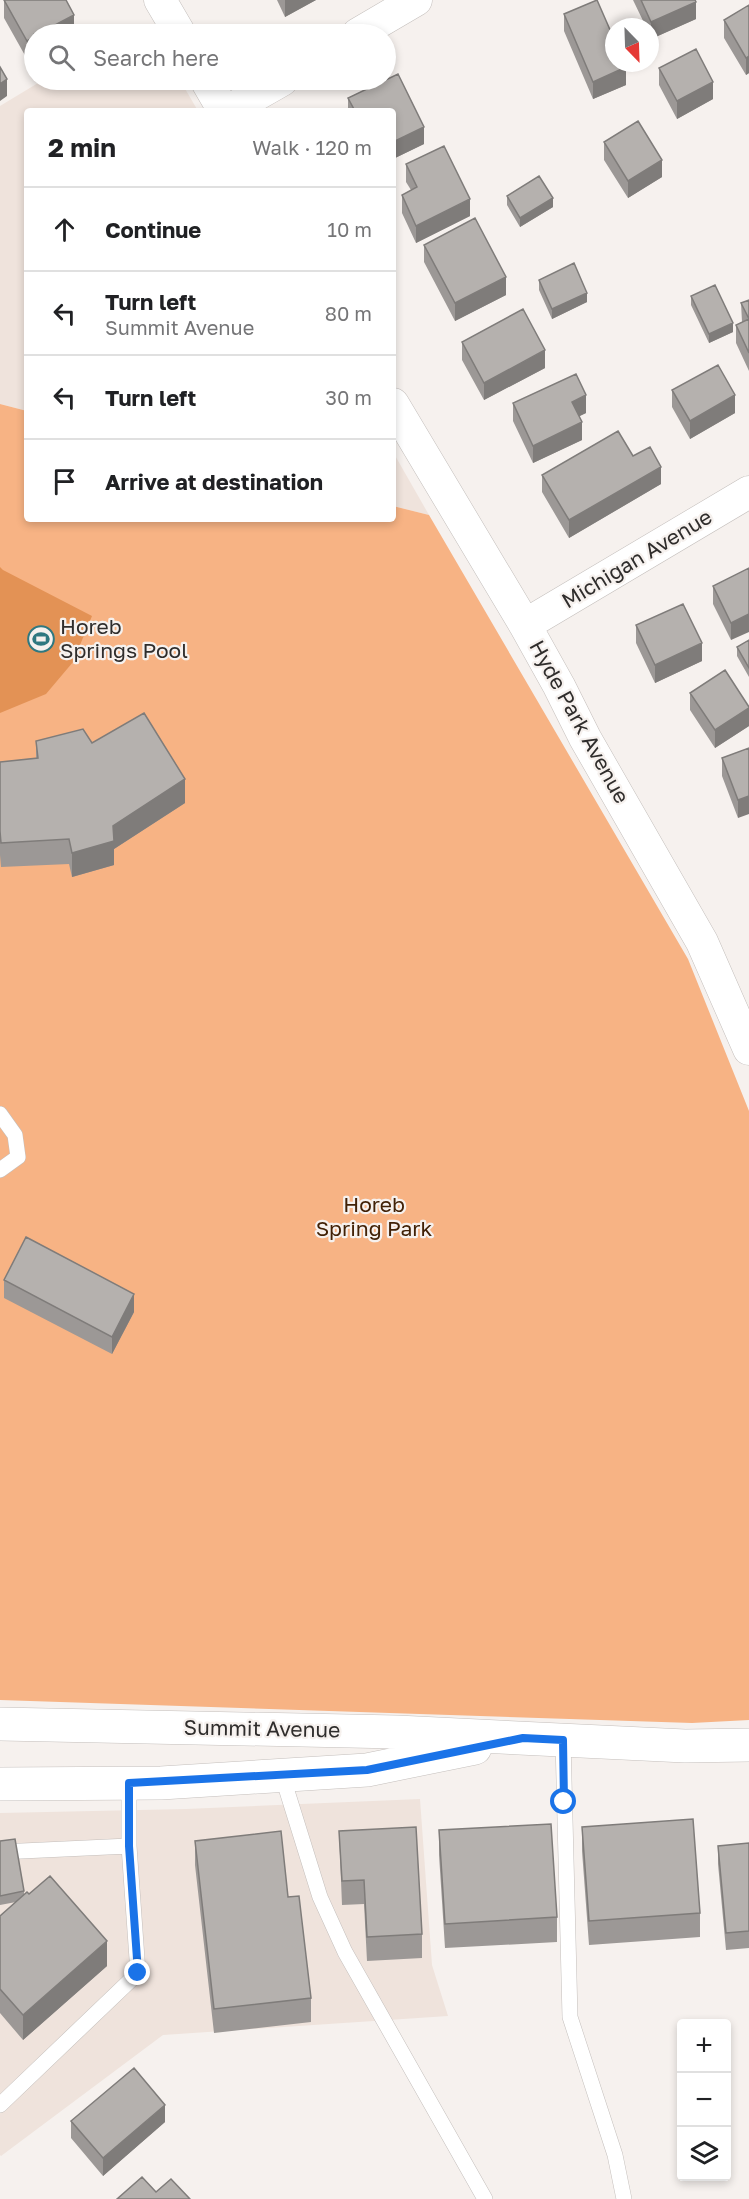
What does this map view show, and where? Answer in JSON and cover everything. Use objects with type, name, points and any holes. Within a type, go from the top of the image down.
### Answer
[{"type":"main road","name":"Summit Avenue","points":[[0,1724],[397,1732],[685,1746],[749,1745]]},
{"type":"main road","name":"Summit Avenue","points":[[0,1784],[129,1783],[367,1770],[523,1738]]},
{"type":"street","points":[[160,0],[174,24]]},
{"type":"street","points":[[375,24],[416,0]]},
{"type":"street","points":[[212,90],[224,108]]},
{"type":"street","points":[[231,108],[264,90]]},
{"type":"street","name":"Hyde Park Avenue","points":[[396,409],[525,625],[560,686],[585,738],[702,942],[749,1049]]},
{"type":"street","name":"Michigan Avenue","points":[[525,625],[749,492]]},
{"type":"lane","points":[[0,1114],[15,1136],[18,1156],[0,1170]]},
{"type":"lane","points":[[563,1740],[570,2017],[615,2155],[624,2199]]},
{"type":"lane","points":[[282,1775],[320,1897],[345,1952],[485,2199]]},
{"type":"lane","points":[[3,2097],[138,1973],[129,1846],[129,1783]]},
{"type":"lane","points":[[0,1852],[129,1846]]},
{"type":"shaded area","points":[[26,90],[186,90],[196,108],[24,108],[24,410],[0,404],[0,106]]},
{"type":"shaded area","points":[[396,457],[429,515],[396,507]]},
{"type":"shaded area","name":"Horeb Springs Pool","points":[[0,567],[92,616],[73,662],[46,694],[0,713]]},
{"type":"shaded area","points":[[420,1799],[432,1965],[448,2016],[163,2035],[0,2155],[0,1813],[186,1809]]},
{"type":"green space","name":"Horeb Spring Park","points":[[0,404],[24,410],[24,522],[396,522],[396,507],[429,515],[688,959],[749,1111],[749,1720],[692,1723],[0,1700]]},
{"type":"building","points":[[4,0],[66,0],[74,15],[57,24],[24,24],[24,36]]},
{"type":"building","points":[[597,0],[605,18],[605,72],[615,72],[593,82],[564,14]]},
{"type":"building","points":[[641,0],[695,0],[696,2],[659,18],[649,18]]},
{"type":"building","points":[[749,5],[749,56],[746,58],[724,20]]},
{"type":"building","points":[[696,49],[713,82],[677,101],[659,68]]},
{"type":"building","points":[[0,67],[7,79],[0,84]]},
{"type":"building","points":[[398,74],[424,127],[396,141],[396,108],[353,108],[348,98],[365,90],[396,90],[396,75]]},
{"type":"building","points":[[638,121],[662,160],[628,181],[604,142]]},
{"type":"building","points":[[444,146],[470,199],[416,226],[402,195],[417,187],[406,164]]},
{"type":"building","points":[[539,176],[553,198],[520,218],[507,196]]},
{"type":"building","points":[[475,218],[506,277],[455,303],[424,245]]},
{"type":"building","points":[[574,263],[587,293],[552,309],[539,280]]},
{"type":"building","points":[[715,285],[733,323],[709,334],[691,296]]},
{"type":"building","points":[[749,300],[749,319],[741,303]]},
{"type":"building","points":[[523,309],[545,350],[484,383],[462,342]]},
{"type":"building","points":[[749,319],[749,353],[736,325]]},
{"type":"building","points":[[718,365],[735,395],[690,421],[672,390]]},
{"type":"building","points":[[576,374],[586,395],[572,402],[582,422],[533,446],[513,403]]},
{"type":"building","points":[[618,431],[633,456],[650,447],[661,467],[569,520],[542,475]]},
{"type":"building","points":[[749,568],[749,614],[731,623],[713,586]]},
{"type":"building","points":[[683,604],[702,643],[655,665],[636,625]]},
{"type":"building","points":[[749,640],[749,668],[737,647]]},
{"type":"building","points":[[725,670],[749,708],[715,730],[690,693]]},
{"type":"building","points":[[144,713],[185,779],[113,826],[114,841],[72,853],[69,839],[1,843],[0,762],[38,758],[36,741],[83,729],[92,743]]},
{"type":"building","points":[[749,748],[749,796],[738,800],[722,758]]},
{"type":"building","points":[[26,1237],[134,1294],[112,1337],[4,1280]]},
{"type":"building","points":[[693,1819],[700,1913],[589,1921],[582,1827]]},
{"type":"building","points":[[551,1824],[557,1917],[445,1924],[439,1830]]},
{"type":"building","points":[[416,1827],[422,1934],[367,1937],[364,1880],[342,1881],[339,1831]]},
{"type":"building","points":[[281,1831],[288,1897],[299,1896],[311,1998],[214,2009],[195,1841]]},
{"type":"building","points":[[15,1839],[24,1891],[0,1896],[0,1841]]},
{"type":"building","points":[[749,1843],[749,1931],[726,1933],[718,1846]]},
{"type":"building","points":[[50,1876],[107,1941],[23,2015],[0,1989],[0,1916],[27,1892],[29,1894]]},
{"type":"building","points":[[134,2068],[165,2105],[103,2158],[71,2121]]},
{"type":"building","points":[[142,2177],[156,2192],[171,2179],[190,2199],[117,2199]]},
{"type":"place","name":"Horeb Springs Pool","points":[[41,639]]},
{"type":"route","points":[[138,1973],[129,1846],[129,1783],[367,1770],[523,1738],[563,1740],[564,1802]]}]
